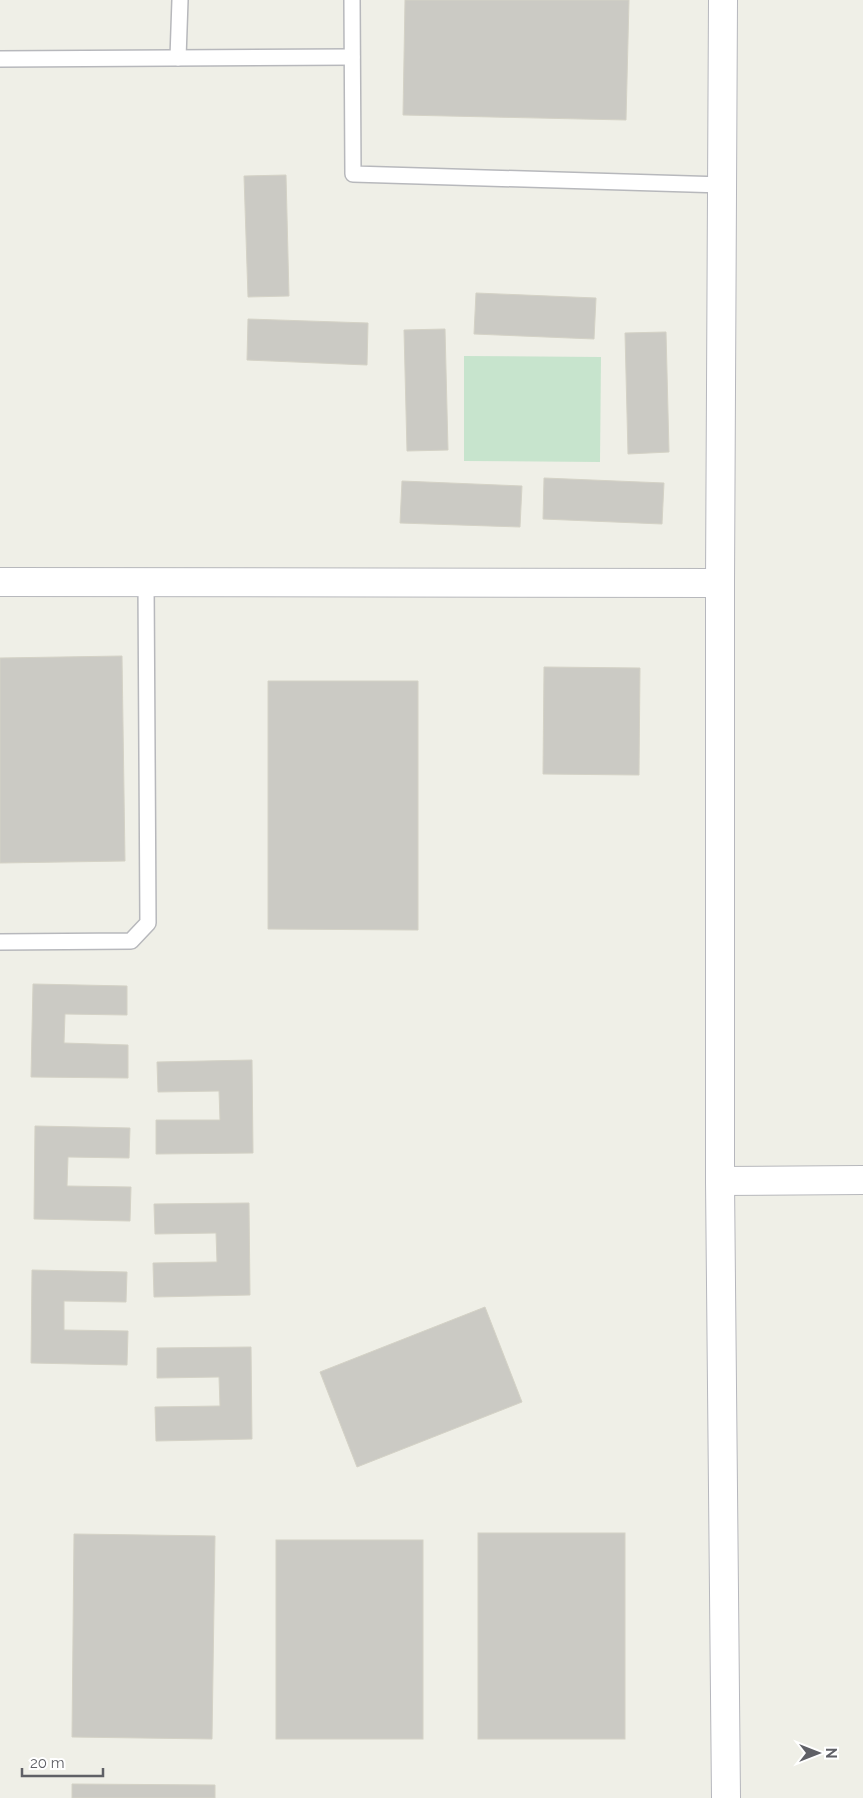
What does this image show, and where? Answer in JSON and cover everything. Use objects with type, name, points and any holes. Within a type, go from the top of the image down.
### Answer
[{"type":"street","points":[[723,0],[720,583],[720,1182],[726,1798]]},
{"type":"street","points":[[0,582],[720,583]]},
{"type":"street","points":[[720,1182],[863,1180]]},
{"type":"lane","points":[[178,58],[180,0]]},
{"type":"lane","points":[[352,0],[353,174],[723,185]]},
{"type":"lane","points":[[0,59],[352,57]]},
{"type":"lane","points":[[0,942],[131,941],[148,923],[146,582]]},
{"type":"green space","points":[[464,356],[601,357],[600,462],[464,461]]},
{"type":"building","points":[[405,0],[629,0],[626,120],[403,115]]},
{"type":"building","points":[[286,175],[289,296],[248,297],[244,176]]},
{"type":"building","points":[[476,293],[596,298],[594,339],[474,334]]},
{"type":"building","points":[[248,319],[368,323],[367,365],[247,360]]},
{"type":"building","points":[[445,329],[448,450],[407,451],[404,330]]},
{"type":"building","points":[[666,332],[669,452],[628,454],[625,333]]},
{"type":"building","points":[[544,478],[664,483],[662,524],[543,519]]},
{"type":"building","points":[[402,481],[522,486],[520,527],[400,523]]},
{"type":"building","points":[[122,656],[125,861],[0,863],[0,658]]},
{"type":"building","points":[[544,667],[640,668],[639,775],[543,774]]},
{"type":"building","points":[[268,681],[418,681],[418,930],[268,929]]},
{"type":"building","points":[[33,984],[127,986],[127,1015],[65,1014],[64,1043],[128,1045],[128,1078],[31,1077]]},
{"type":"building","points":[[252,1060],[253,1153],[156,1154],[156,1120],[220,1120],[219,1091],[158,1092],[157,1062]]},
{"type":"building","points":[[35,1126],[130,1128],[129,1158],[68,1157],[67,1186],[131,1187],[130,1221],[34,1219]]},
{"type":"building","points":[[249,1203],[250,1295],[154,1297],[153,1263],[217,1262],[216,1233],[155,1234],[154,1204]]},
{"type":"building","points":[[32,1270],[127,1272],[126,1302],[64,1301],[64,1330],[128,1331],[127,1365],[31,1363]]},
{"type":"building","points":[[485,1307],[522,1402],[357,1467],[320,1372]]},
{"type":"building","points":[[251,1347],[252,1439],[156,1441],[155,1407],[220,1406],[219,1377],[157,1378],[157,1348]]},
{"type":"building","points":[[478,1533],[625,1533],[625,1739],[478,1739]]},
{"type":"building","points":[[74,1534],[215,1536],[212,1739],[72,1737]]},
{"type":"building","points":[[276,1540],[423,1540],[423,1739],[276,1739]]},
{"type":"building","points":[[72,1784],[215,1785],[215,1798],[72,1798]]}]
